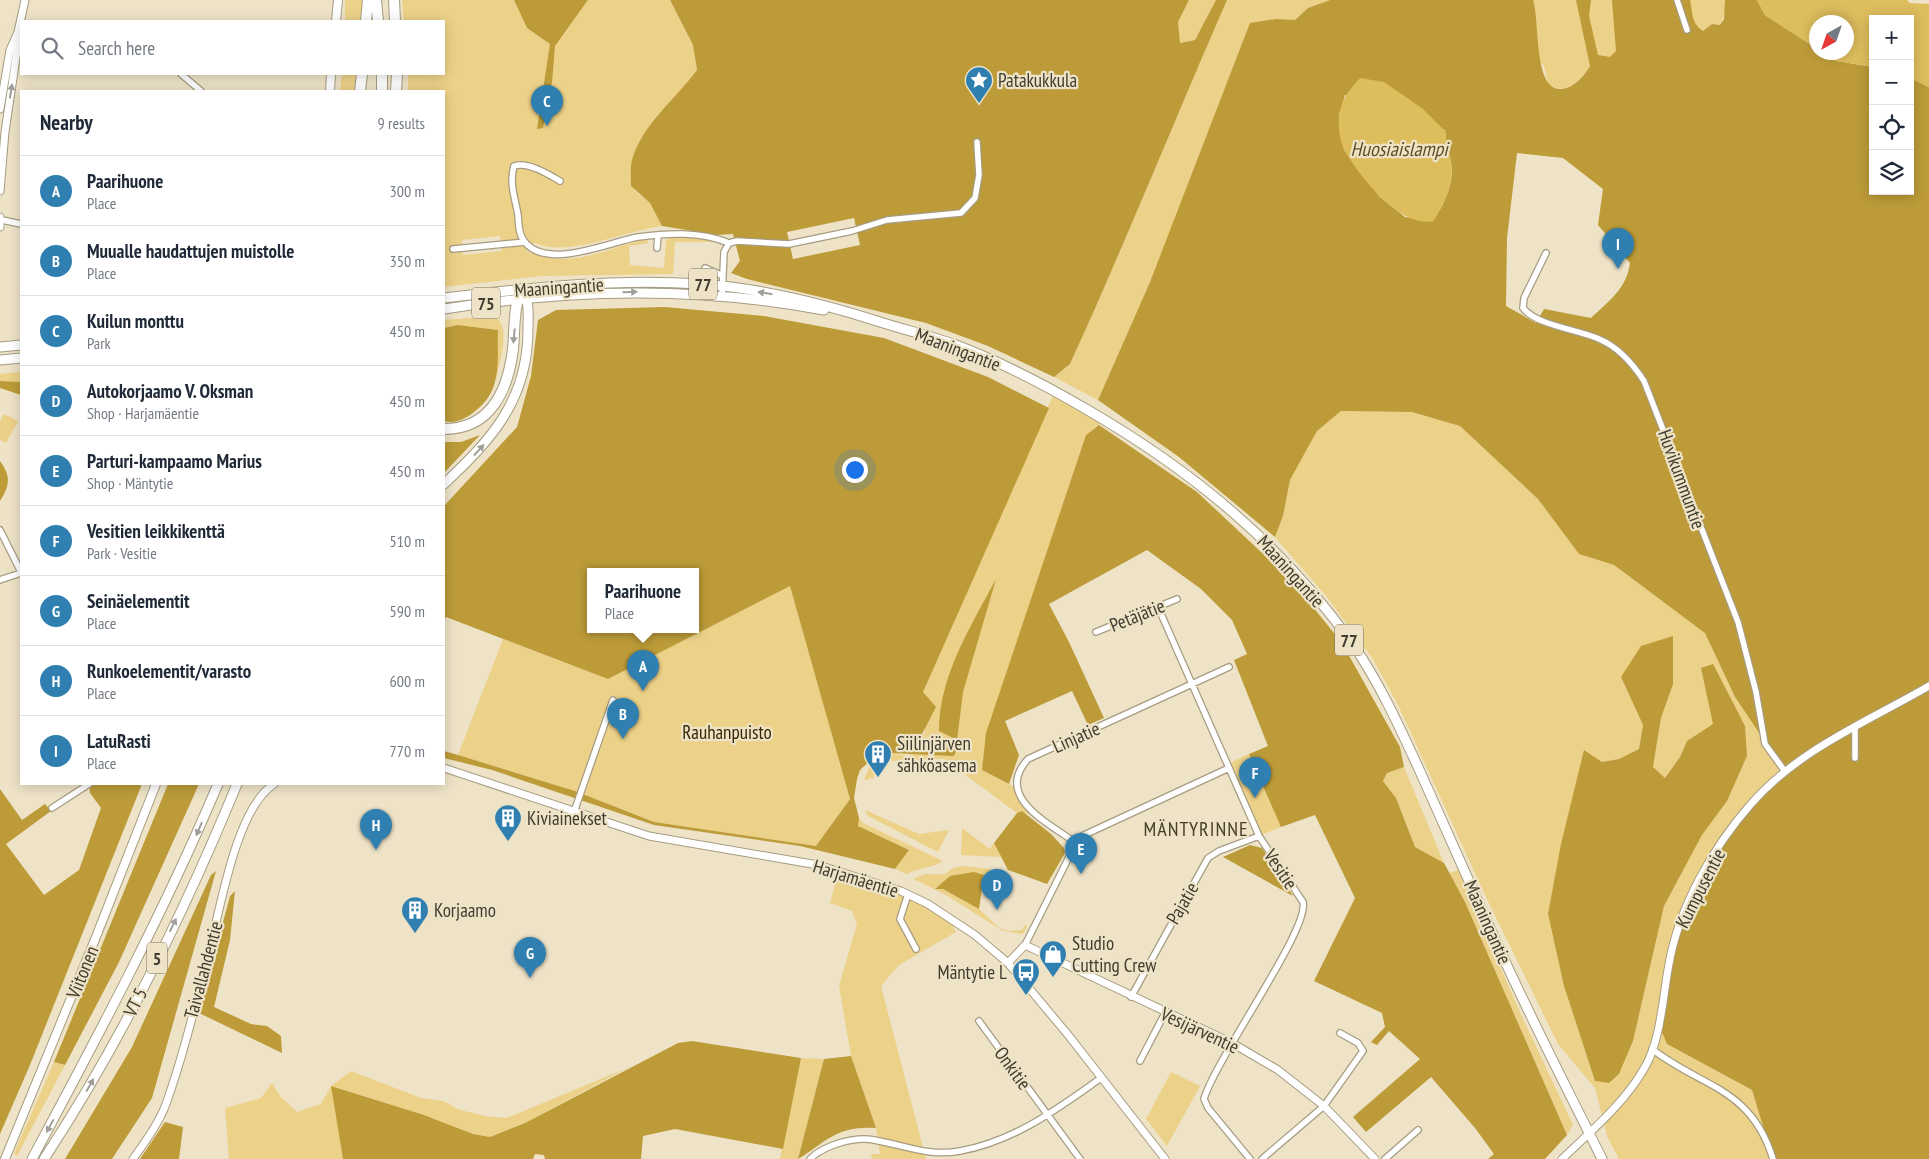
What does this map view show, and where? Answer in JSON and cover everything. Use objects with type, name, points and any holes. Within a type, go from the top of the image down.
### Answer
[{"type":"highway","points":[[366,20],[368,0]]},
{"type":"highway","points":[[376,0],[378,20]]},
{"type":"highway","points":[[394,0],[395,20]]},
{"type":"highway","points":[[360,90],[362,75]]},
{"type":"highway","points":[[382,75],[382,90]]},
{"type":"highway","points":[[396,90],[397,75]]},
{"type":"highway","points":[[445,429],[458,428],[477,422],[490,411],[500,397],[512,351],[517,299],[522,289]]},
{"type":"main road","points":[[336,20],[338,0]]},
{"type":"main road","points":[[330,90],[331,75]]},
{"type":"main road","name":"Maaningantie","points":[[445,298],[544,286],[640,282],[797,298],[959,346],[999,364],[1055,391],[1129,434],[1186,474],[1237,514],[1294,570],[1355,648],[1391,710],[1534,1026],[1602,1159]]},
{"type":"main road","points":[[445,483],[482,448],[503,418],[519,386],[528,346],[529,299],[522,289]]},
{"type":"main road","name":"Maaningantie","points":[[445,310],[517,299],[632,291],[722,291]]},
{"type":"main road","points":[[0,347],[20,345]]},
{"type":"main road","points":[[0,360],[20,358]]},
{"type":"main road","name":"Viitonen","points":[[5,1159],[96,938],[156,785]]},
{"type":"main road","name":"VT 5","points":[[32,1159],[126,981],[191,848],[218,785]]},
{"type":"main road","name":"VT 5","points":[[44,1159],[110,1050],[139,995],[208,856],[237,785]]},
{"type":"street","points":[[22,20],[25,0]]},
{"type":"street","points":[[1677,0],[1687,30]]},
{"type":"street","points":[[0,109],[10,50],[20,32]]},
{"type":"street","points":[[0,192],[5,132],[20,32]]},
{"type":"street","points":[[182,75],[200,90]]},
{"type":"street","points":[[722,291],[724,252],[729,243],[737,240],[790,244],[852,231],[887,220],[961,214],[975,198],[979,175],[977,142]]},
{"type":"street","points":[[525,242],[520,232],[510,178],[514,166],[529,166],[560,181]]},
{"type":"street","points":[[1,222],[19,224]]},
{"type":"street","points":[[453,249],[525,242],[544,252],[560,254],[584,252],[636,238],[692,234],[717,238],[729,243]]},
{"type":"street","points":[[657,248],[658,235]]},
{"type":"street","name":"Huvikummuntie","points":[[1546,254],[1524,298],[1523,308],[1537,319],[1601,340],[1635,366],[1644,381],[1738,622],[1756,692],[1765,744],[1784,770]]},
{"type":"street","points":[[705,268],[723,276]]},
{"type":"street","points":[[0,530],[20,570]]},
{"type":"street","points":[[0,580],[20,572]]},
{"type":"street","name":"Petäjätie","points":[[1096,632],[1177,599]]},
{"type":"street","name":"Vesitie","points":[[1158,607],[1258,836],[1303,902],[1305,909],[1297,930],[1232,1043]]},
{"type":"street","name":"Linjatie","points":[[1076,843],[1042,821],[1023,801],[1017,781],[1023,764],[1028,759],[1192,685],[1229,666]]},
{"type":"street","name":"Kumpusentie","points":[[1562,1159],[1627,1094],[1646,1066],[1659,1025],[1669,962],[1676,937],[1695,890],[1710,862],[1750,805],[1784,770],[1804,756],[1929,686]]},
{"type":"street","points":[[574,812],[613,700]]},
{"type":"street","points":[[1855,727],[1855,758]]},
{"type":"street","name":"Harjamäentie","points":[[445,768],[574,812],[665,840],[818,865],[852,874],[908,894],[948,916],[975,935],[1008,963],[1165,1159]]},
{"type":"street","points":[[1008,963],[1025,945],[1076,843],[1082,836],[1229,768]]},
{"type":"street","points":[[52,808],[87,785]]},
{"type":"street","name":"Taivallahdentie","points":[[133,1159],[165,1106],[177,1070],[236,848],[256,801],[265,789],[272,785]]},
{"type":"street","name":"Pajatie","points":[[1131,997],[1208,858],[1218,851],[1258,836]]},
{"type":"street","points":[[908,894],[900,919],[916,949]]},
{"type":"street","name":"Vesijärventie","points":[[1025,945],[1131,997],[1232,1043],[1278,1070],[1324,1106],[1372,1158]]},
{"type":"street","points":[[1140,1061],[1165,1013]]},
{"type":"street","name":"Onkitie","points":[[979,1021],[1080,1159]]},
{"type":"street","points":[[1262,1159],[1324,1106],[1362,1051],[1358,1043],[1340,1033]]},
{"type":"street","points":[[1232,1043],[1204,1099],[1208,1108],[1250,1159]]},
{"type":"street","points":[[1652,1049],[1664,1058],[1723,1091],[1743,1106],[1769,1146],[1773,1159]]},
{"type":"street","points":[[810,1159],[816,1153],[838,1143],[872,1139],[924,1152],[961,1151],[986,1145],[1022,1131],[1048,1116],[1101,1078]]},
{"type":"street","points":[[1385,1159],[1418,1130]]},
{"type":"green space","points":[[345,0],[363,0],[362,20],[345,20]]},
{"type":"green space","points":[[402,0],[514,0],[527,28],[561,38],[588,0],[670,0],[693,45],[697,70],[682,91],[656,117],[631,173],[635,191],[650,203],[662,226],[580,246],[548,247],[534,243],[526,251],[560,259],[574,258],[588,256],[648,239],[648,243],[629,246],[630,265],[664,268],[666,241],[668,238],[697,237],[715,242],[675,242],[673,274],[542,276],[445,287],[445,90],[408,90],[408,75],[445,75],[445,20],[404,20]],"holes":[[[500,236],[502,251],[463,255],[462,240]]]},
{"type":"green space","points":[[1189,0],[1216,0],[1195,40],[1179,43],[1178,22]]},
{"type":"green space","points":[[1227,0],[1330,0],[1308,8],[1295,20],[1276,19],[1150,282],[1098,400],[1054,377],[1070,364]]},
{"type":"green space","points":[[1482,0],[1730,0],[1720,25],[1712,24],[1703,31],[1590,65],[1578,81],[1561,89],[1548,85],[1544,66]]},
{"type":"green space","points":[[342,75],[357,75],[354,90],[340,90]]},
{"type":"green space","points":[[495,316],[503,329],[504,337],[496,380],[498,330],[458,325],[445,328],[445,320]]},
{"type":"green space","points":[[20,372],[20,382],[0,381],[0,374]]},
{"type":"green space","points":[[1055,391],[1105,420],[1086,435],[987,733],[982,770],[1018,789],[1042,821],[1022,811],[1017,813],[944,759],[889,761],[885,769],[878,766],[873,779],[864,780],[872,759],[889,753],[909,756],[922,747],[916,747],[925,732],[923,692]]},
{"type":"green space","points":[[1341,411],[1412,412],[1460,426],[1538,499],[1579,554],[1614,565],[1662,601],[1724,589],[1705,633],[1735,697],[1784,770],[1667,1044],[1752,1090],[1773,1159],[1619,1159],[1607,1136],[1595,1088],[1558,1044],[1484,893],[1399,707],[1373,659],[1326,596],[1275,537],[1283,516],[1290,480],[1317,431]],"holes":[[[1673,636],[1673,684],[1661,718],[1653,767],[1665,778],[1680,757],[1687,741],[1714,724],[1701,668],[1747,756],[1727,801],[1702,835],[1664,906],[1633,1041],[1619,1074],[1609,1083],[1595,1081],[1564,986],[1548,914],[1584,751],[1602,762],[1619,759],[1639,749],[1643,725],[1621,677]]]},
{"type":"green space","points":[[4,414],[18,421],[6,443],[0,440],[0,421]]},
{"type":"green space","name":"Rauhanpuisto","points":[[790,585],[850,799],[816,846],[654,822],[575,791],[458,755],[503,639],[608,679]]},
{"type":"green space","points":[[1249,754],[1281,827],[1259,836],[1229,768],[1232,762]]},
{"type":"green space","points":[[1404,767],[1444,863],[1415,847],[1396,798],[1383,781],[1387,773]]},
{"type":"green space","points":[[865,810],[919,834],[949,830],[938,852],[868,816]]},
{"type":"green space","points":[[859,818],[863,823],[943,861],[907,874],[895,869],[909,850],[858,826]]},
{"type":"green space","points":[[962,828],[990,849],[994,843],[1001,857],[961,855]]},
{"type":"green space","points":[[964,866],[991,869],[991,872],[984,875],[965,874],[935,888],[943,889],[979,909],[999,928],[1008,931],[1022,930],[1025,924],[1027,927],[1023,934],[1003,931],[946,895],[913,879],[925,874],[945,874],[953,868]]},
{"type":"green space","points":[[1458,870],[1519,1010],[1573,1125],[1567,1135],[1465,902],[1449,873]]},
{"type":"green space","points":[[839,871],[901,891],[947,917],[956,932],[899,965],[881,986],[926,1159],[872,1159],[871,1154],[880,1154],[876,1128],[851,1056],[839,986],[857,924],[852,911],[830,903]]},
{"type":"green space","points":[[801,1058],[824,1059],[798,1159],[780,1159]]},
{"type":"green space","points":[[54,1062],[65,1065],[17,1156],[14,1153]]},
{"type":"green space","points":[[627,1068],[525,1123],[490,1137],[473,1134],[424,1115],[332,1086],[343,1159],[229,1159],[225,1108],[261,1098],[272,1083],[280,1096],[297,1112],[321,1104],[331,1086],[351,1071],[421,1098],[443,1101],[460,1110],[485,1116],[507,1118]]},
{"type":"green space","points":[[1171,1072],[1200,1086],[1167,1146],[1146,1119]]},
{"type":"shaded area","points":[[514,0],[588,0],[555,46],[552,82],[543,128],[537,129],[550,44],[527,28]]},
{"type":"shaded area","points":[[670,0],[1189,0],[1178,22],[1180,43],[1195,40],[1216,0],[1227,0],[1070,364],[1054,377],[988,346],[926,323],[747,279],[731,273],[740,261],[733,234],[717,235],[662,226],[650,203],[631,186],[631,163],[637,147],[652,123],[697,70],[693,45]],"holes":[[[854,218],[860,245],[793,259],[787,232]]]},
{"type":"shaded area","points":[[1330,0],[1533,0],[1542,67],[1546,79],[1552,87],[1561,89],[1574,84],[1590,66],[1576,0],[1591,0],[1589,16],[1598,55],[1610,57],[1616,51],[1612,0],[1690,0],[1694,21],[1703,31],[1712,24],[1720,25],[1724,19],[1725,0],[1757,0],[1765,15],[1809,43],[1809,60],[1834,60],[1869,66],[1869,195],[1914,195],[1914,80],[1929,87],[1929,1159],[1773,1159],[1752,1090],[1667,1044],[1659,1025],[1669,962],[1695,890],[1728,835],[1784,770],[1735,697],[1705,633],[1614,565],[1579,554],[1538,499],[1460,426],[1412,412],[1341,411],[1317,431],[1290,480],[1283,516],[1275,537],[1179,457],[1098,400],[1150,282],[1250,23],[1276,19],[1295,20],[1308,8]],"holes":[[[1345,95],[1445,130],[1452,170],[1445,201],[1433,221],[1405,217],[1380,197],[1344,150],[1339,115]],[[1517,153],[1563,158],[1603,189],[1598,225],[1630,263],[1621,287],[1591,318],[1544,309],[1536,323],[1506,306],[1507,238]]]},
{"type":"shaded area","points":[[665,307],[764,316],[884,338],[988,377],[1049,408],[923,692],[936,707],[916,746],[922,747],[932,738],[959,744],[954,756],[889,753],[872,759],[860,770],[854,798],[859,818],[858,826],[909,850],[895,869],[800,846],[654,825],[492,770],[445,758],[445,751],[575,791],[654,822],[816,846],[850,799],[790,586],[699,632],[699,568],[587,568],[587,633],[698,633],[608,679],[446,617],[445,619],[445,505],[517,427],[531,376],[538,320],[556,310]]},
{"type":"shaded area","points":[[458,325],[498,330],[497,367],[493,388],[481,407],[470,415],[454,422],[445,421],[445,328]]},
{"type":"shaded area","points":[[0,381],[20,382],[20,395],[0,388]]},
{"type":"shaded area","points":[[1099,425],[1197,492],[1292,581],[1342,643],[1400,747],[1404,767],[1387,773],[1383,781],[1396,798],[1415,847],[1444,863],[1465,902],[1567,1135],[1545,1159],[1488,1159],[1494,1154],[1475,1128],[1431,1077],[1366,1132],[1353,1117],[1420,1059],[1389,1031],[1377,1045],[1371,1042],[1385,1027],[1382,1013],[1314,981],[1355,898],[1315,815],[1281,827],[1249,754],[1268,746],[1234,660],[1247,654],[1232,620],[1201,589],[1147,550],[1049,604],[1069,642],[1104,718],[1088,725],[1072,691],[1005,721],[1019,755],[1009,784],[982,770],[986,733],[1086,435]]},
{"type":"shaded area","points":[[480,435],[445,472],[445,442],[461,442]]},
{"type":"shaded area","points":[[0,461],[6,471],[8,481],[0,501]]},
{"type":"shaded area","points":[[996,579],[963,692],[957,740],[939,731],[944,691],[958,652]]},
{"type":"shaded area","points":[[1673,636],[1673,684],[1661,718],[1653,767],[1665,778],[1680,757],[1687,741],[1713,724],[1701,668],[1713,664],[1745,726],[1747,756],[1727,801],[1702,835],[1664,906],[1633,1041],[1619,1074],[1609,1083],[1595,1081],[1564,986],[1548,914],[1561,844],[1584,750],[1602,762],[1619,759],[1639,749],[1643,725],[1621,677],[1641,646]]},
{"type":"shaded area","points":[[89,785],[142,785],[30,1065],[0,1134],[0,789],[22,820],[45,804],[51,811],[6,844],[44,895],[79,870],[101,808],[90,793]]},
{"type":"shaded area","points":[[168,785],[199,785],[119,962],[65,1065],[54,1062]]},
{"type":"shaded area","points":[[1022,811],[1051,834],[1064,848],[1065,853],[1047,884],[1008,870],[994,843],[1017,813]]},
{"type":"shaded area","points":[[1250,845],[1262,848],[1293,896],[1223,857]]},
{"type":"shaded area","points":[[216,871],[152,1098],[112,1159],[65,1159],[132,1047],[211,875]]},
{"type":"shaded area","points":[[974,872],[984,875],[979,909],[943,889],[935,889],[950,876]]},
{"type":"shaded area","points":[[235,891],[230,940],[214,1007],[251,1024],[267,1026],[281,1036],[282,1053],[199,1013],[230,896]]},
{"type":"shaded area","points":[[692,1041],[801,1058],[783,1149],[675,1129],[643,1136],[641,1159],[545,1159],[544,1155],[535,1154],[533,1159],[343,1159],[331,1086],[424,1115],[473,1134],[490,1137],[525,1123],[678,1043]]},
{"type":"shaded area","points":[[851,1056],[876,1128],[851,1129],[842,1132],[798,1159],[824,1059]]},
{"type":"shaded area","points":[[165,1122],[183,1127],[179,1159],[140,1159]]},
{"type":"water","points":[[1757,0],[1907,0],[1910,3],[1929,4],[1929,87],[1914,80],[1914,15],[1869,15],[1869,66],[1834,60],[1854,60],[1854,15],[1809,15],[1809,43],[1765,15]]},
{"type":"water","name":"Huosiaislampi","points":[[1360,78],[1384,82],[1423,109],[1445,131],[1452,170],[1450,185],[1445,201],[1433,221],[1420,221],[1407,217],[1395,209],[1360,174],[1343,148],[1339,130],[1341,106],[1352,87]]},
{"type":"place","name":"Patakukkula","points":[[979,104]]},
{"type":"place","name":"Kuilun monttu","points":[[547,126]]},
{"type":"place","name":"LatuRasti","points":[[1618,269]]},
{"type":"place","name":"Paarihuone","points":[[643,691]]},
{"type":"place","name":"Muualle haudattujen muistolle","points":[[623,739]]},
{"type":"place","name":"Siilinjärven sähköasema","points":[[878,778]]},
{"type":"place","name":"Vesitien leikkikenttä","points":[[1255,798]]},
{"type":"place","name":"Kiviainekset","points":[[508,842]]},
{"type":"place","name":"Runkoelementit/varasto","points":[[376,850]]},
{"type":"place","name":"Parturi-kampaamo Marius","points":[[1081,874]]},
{"type":"place","name":"Autokorjaamo V. Oksman","points":[[997,910]]},
{"type":"place","name":"Korjaamo","points":[[415,934]]},
{"type":"place","name":"Seinäelementit","points":[[530,978]]},
{"type":"place","name":"Studio Cutting Crew","points":[[1053,978]]},
{"type":"place","name":"Mäntytie L","points":[[1026,996]]},
{"type":"district","name":"MÄNTYRINNE","points":[[1196,829]]}]
